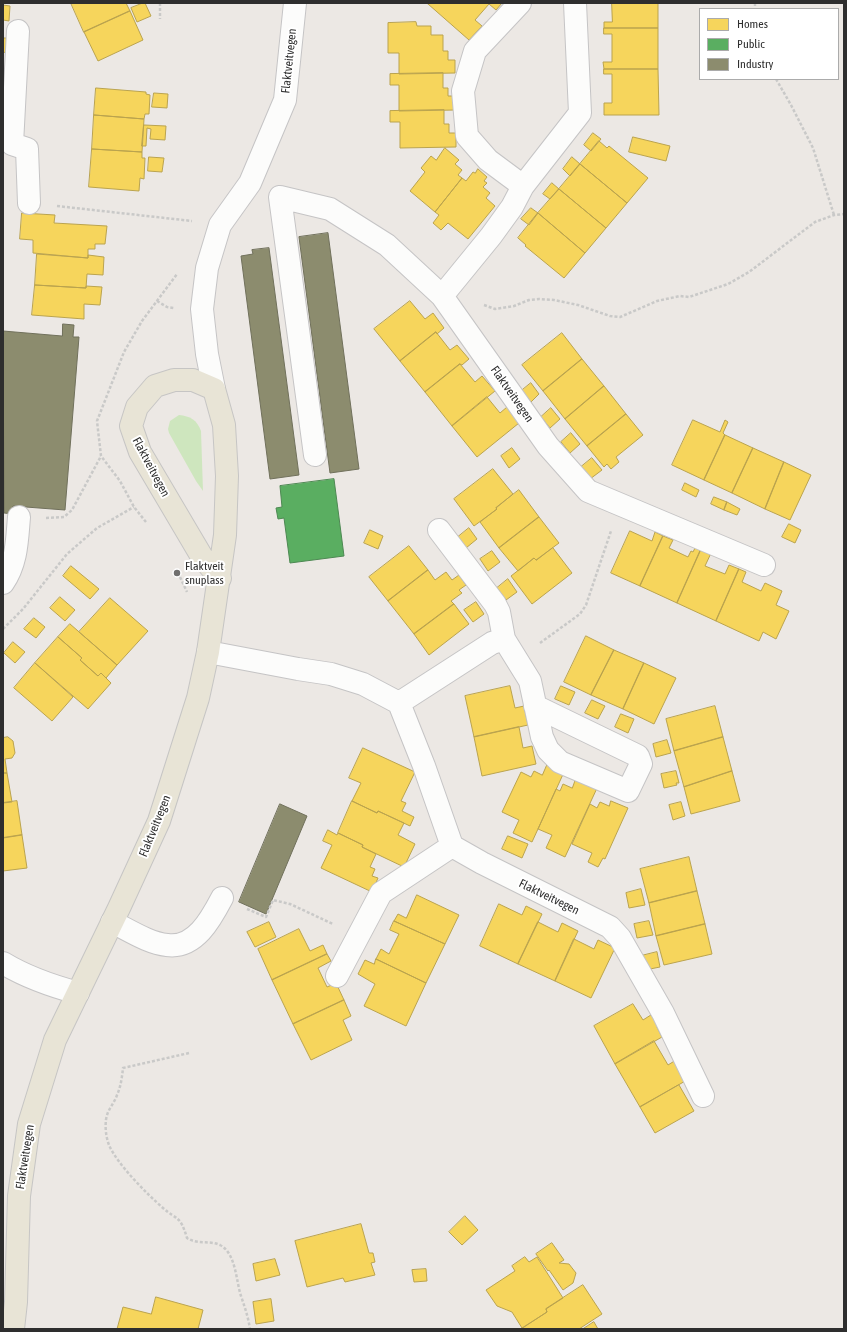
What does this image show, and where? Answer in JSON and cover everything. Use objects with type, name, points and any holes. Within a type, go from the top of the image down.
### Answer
[{"type":"main road","name":"Flaktveitvegen","points":[[13,1329],[16,1302],[19,1196],[29,1124],[55,1040],[159,821],[198,698],[208,652],[220,578],[225,535],[227,476],[224,425],[214,388],[193,380],[174,380],[155,386],[137,407],[131,426],[140,452],[202,557],[220,578]]},
{"type":"street","name":"Flaktveitvegen","points":[[214,388],[207,354],[202,309],[207,268],[220,224],[250,183],[285,100],[295,3]]},
{"type":"street","points":[[520,3],[475,51],[463,90],[467,136],[488,160],[523,186]]},
{"type":"street","points":[[442,296],[491,236],[512,207],[523,186],[580,113],[575,3]]},
{"type":"street","points":[[18,31],[12,144],[27,149],[29,203]]},
{"type":"street","name":"Flaktveitvegen","points":[[250,183],[280,196],[330,209],[387,245],[442,296],[548,446],[588,491],[764,565]]},
{"type":"street","points":[[280,196],[315,455]]},
{"type":"street","points":[[3,583],[9,575],[15,558],[19,517]]},
{"type":"street","points":[[439,530],[495,604],[499,612],[504,639],[530,681],[535,706],[542,737],[548,750],[560,762],[628,791],[641,764],[638,756],[535,706]]},
{"type":"street","points":[[398,703],[492,643],[504,639]]},
{"type":"street","points":[[208,652],[331,674],[363,684],[398,703],[424,766],[452,846],[382,893],[337,976]]},
{"type":"street","name":"Flaktveitvegen","points":[[452,846],[482,863],[610,927],[620,938],[663,1013],[703,1096]]},
{"type":"street","points":[[112,922],[149,940],[166,945],[179,945],[191,940],[202,929],[214,915],[222,898]]},
{"type":"street","points":[[3,963],[52,985],[78,993]]},
{"type":"path","points":[[160,3],[160,19]]},
{"type":"path","points":[[777,80],[813,148],[834,215]]},
{"type":"path","points":[[29,203],[220,224]]},
{"type":"path","points":[[484,305],[495,309],[514,306],[529,300],[554,300],[578,305],[610,316],[620,317],[657,301],[680,296],[689,297],[728,284],[749,272],[815,222],[834,215],[844,214]]},
{"type":"path","points":[[3,629],[23,609],[67,554],[97,528],[134,507],[120,481],[101,456],[97,421],[124,352],[142,321],[178,272]]},
{"type":"path","points":[[19,517],[64,517],[72,510],[101,456]]},
{"type":"path","points":[[517,660],[580,614],[586,605],[620,505]]},
{"type":"path","points":[[252,911],[266,917],[273,900],[290,904],[358,936]]},
{"type":"path","points":[[190,1053],[123,1068],[117,1096],[108,1110],[106,1120],[106,1131],[109,1145],[119,1161],[146,1192],[164,1209],[178,1218],[183,1224],[187,1238],[194,1242],[214,1243],[221,1246],[229,1253],[235,1268],[240,1295],[248,1315],[250,1329]]},
{"type":"green space","points":[[179,415],[187,416],[193,419],[201,431],[203,491],[169,433],[168,429],[170,421]]},
{"type":"building: Homes","points":[[71,3],[126,3],[130,11],[84,32]]},
{"type":"building: Homes","points":[[145,3],[151,16],[137,22],[131,8]]},
{"type":"building: Homes","points":[[502,3],[496,10],[489,4],[475,20],[482,26],[469,40],[428,4]]},
{"type":"building: Homes","points":[[612,3],[658,3],[658,28],[604,28],[604,22],[612,22]]},
{"type":"building: Homes","points":[[3,5],[10,6],[9,21],[3,20]]},
{"type":"building: Homes","points":[[130,11],[143,40],[98,61],[84,32]]},
{"type":"building: Homes","points":[[416,22],[417,26],[431,26],[431,35],[443,35],[443,51],[448,51],[448,60],[455,60],[455,73],[399,74],[399,53],[388,53],[388,23]]},
{"type":"building: Homes","points":[[604,28],[658,28],[658,69],[604,69],[603,62],[612,62],[612,34],[604,34]]},
{"type":"building: Homes","points":[[3,38],[8,38],[7,53],[3,52]]},
{"type":"building: Homes","points":[[604,69],[658,69],[659,115],[604,115],[604,103],[612,103],[612,74],[604,74]]},
{"type":"building: Homes","points":[[443,73],[443,88],[448,88],[448,96],[455,96],[455,110],[399,111],[399,85],[390,85],[390,74]]},
{"type":"building: Homes","points":[[96,88],[146,92],[146,94],[150,95],[149,114],[145,114],[144,119],[94,115]]},
{"type":"building: Homes","points":[[154,93],[168,94],[167,108],[152,107]]},
{"type":"building: Homes","points":[[444,110],[444,124],[449,124],[449,133],[456,133],[456,147],[400,148],[400,122],[390,122],[390,111]]},
{"type":"building: Homes","points":[[94,115],[144,119],[142,152],[92,149]]},
{"type":"building: Homes","points":[[144,125],[166,126],[165,140],[150,139],[151,129],[147,128],[146,146],[142,146]]},
{"type":"building: Homes","points":[[593,133],[601,139],[591,151],[584,145]]},
{"type":"building: Homes","points":[[633,137],[670,146],[666,161],[629,152]]},
{"type":"building: Homes","points":[[599,141],[607,148],[609,146],[648,178],[627,203],[580,164]]},
{"type":"building: Homes","points":[[445,148],[459,160],[455,164],[462,170],[458,175],[462,178],[435,212],[410,191],[425,172],[421,168],[431,156],[436,160]]},
{"type":"building: Homes","points":[[92,149],[142,152],[142,158],[145,158],[144,179],[140,178],[139,191],[89,187]]},
{"type":"building: Homes","points":[[149,157],[164,158],[162,172],[148,171]]},
{"type":"building: Homes","points":[[572,157],[580,164],[570,176],[563,169]]},
{"type":"building: Homes","points":[[580,164],[627,203],[606,228],[559,189]]},
{"type":"building: Homes","points":[[478,169],[487,177],[484,181],[487,183],[483,187],[490,193],[486,198],[495,206],[468,239],[448,223],[441,230],[433,223],[439,215],[435,212],[462,178],[466,181],[473,172],[475,173]]},
{"type":"building: Homes","points":[[552,183],[559,189],[550,199],[543,194]]},
{"type":"building: Homes","points":[[559,189],[606,228],[585,253],[538,213]]},
{"type":"building: Homes","points":[[531,208],[538,213],[529,225],[521,219]]},
{"type":"building: Homes","points":[[22,213],[55,215],[54,223],[107,226],[105,244],[95,244],[95,249],[88,249],[88,258],[33,253],[33,240],[20,239]]},
{"type":"building: Homes","points":[[538,213],[585,253],[564,278],[525,246],[526,245],[518,238]]},
{"type":"building: Homes","points":[[37,254],[88,258],[88,255],[104,257],[103,275],[87,274],[86,288],[35,285]]},
{"type":"building: Homes","points":[[35,285],[86,288],[86,286],[102,287],[100,305],[84,304],[84,319],[32,315]]},
{"type":"building: Homes","points":[[410,301],[425,319],[433,313],[444,328],[437,334],[436,332],[400,361],[374,329]]},
{"type":"building: Homes","points":[[436,332],[450,350],[457,345],[469,359],[462,365],[460,364],[425,392],[400,361]]},
{"type":"building: Homes","points":[[562,333],[582,359],[543,391],[522,365]]},
{"type":"building: Homes","points":[[582,359],[604,386],[565,419],[543,391]]},
{"type":"building: Homes","points":[[460,364],[475,382],[482,376],[495,391],[452,426],[425,392]]},
{"type":"building: Homes","points":[[531,383],[539,394],[530,403],[520,392]]},
{"type":"building: Homes","points":[[604,386],[626,414],[587,446],[565,419]]},
{"type":"building: Homes","points":[[487,397],[500,413],[507,407],[519,423],[477,457],[452,426]]},
{"type":"building: Homes","points":[[551,408],[560,419],[550,428],[541,417]]},
{"type":"building: Homes","points":[[626,414],[643,435],[616,457],[619,462],[611,469],[607,464],[604,467],[587,446]]},
{"type":"building: Homes","points":[[693,420],[720,432],[725,420],[728,422],[723,433],[725,435],[704,480],[672,465]]},
{"type":"building: Homes","points":[[571,433],[580,444],[570,453],[561,442]]},
{"type":"building: Homes","points":[[725,435],[753,448],[732,493],[704,480]]},
{"type":"building: Homes","points":[[512,448],[520,459],[509,468],[501,456]]},
{"type":"building: Homes","points":[[753,448],[784,462],[765,509],[732,493]]},
{"type":"building: Homes","points":[[592,458],[602,470],[590,479],[581,467]]},
{"type":"building: Homes","points":[[784,462],[811,475],[790,520],[765,509]]},
{"type":"building: Homes","points":[[493,469],[513,494],[496,508],[497,509],[474,526],[454,499]]},
{"type":"building: Homes","points":[[685,483],[699,490],[696,497],[682,490]]},
{"type":"building: Homes","points":[[519,490],[539,517],[499,548],[480,522]]},
{"type":"building: Homes","points":[[714,497],[727,502],[724,510],[711,504]]},
{"type":"building: Homes","points":[[727,502],[740,509],[737,515],[724,510]]},
{"type":"building: Homes","points":[[539,517],[559,543],[536,560],[534,558],[518,571],[499,548]]},
{"type":"building: Homes","points":[[789,524],[801,530],[795,543],[782,537]]},
{"type":"building: Homes","points":[[469,528],[477,539],[466,548],[458,537]]},
{"type":"building: Homes","points":[[370,530],[383,536],[378,549],[364,543]]},
{"type":"building: Homes","points":[[630,531],[652,541],[655,532],[663,536],[640,586],[611,573]]},
{"type":"building: Homes","points":[[663,536],[673,540],[669,548],[688,557],[691,551],[693,552],[697,544],[702,547],[677,603],[640,586]]},
{"type":"building: Homes","points":[[409,546],[428,570],[388,601],[369,577]]},
{"type":"building: Homes","points":[[702,547],[712,551],[705,566],[725,574],[729,565],[739,569],[716,621],[677,603]]},
{"type":"building: Homes","points":[[553,548],[572,573],[532,604],[511,576],[534,558],[536,560]]},
{"type":"building: Homes","points":[[492,551],[500,562],[488,571],[480,559]]},
{"type":"building: Homes","points":[[71,566],[99,589],[90,599],[63,576]]},
{"type":"building: Homes","points":[[739,569],[746,572],[742,582],[761,591],[765,583],[782,591],[776,605],[789,611],[776,639],[763,632],[759,641],[716,621]]},
{"type":"building: Homes","points":[[428,570],[435,580],[446,572],[452,580],[459,575],[466,585],[459,590],[462,593],[451,601],[454,604],[414,634],[388,601]]},
{"type":"building: Homes","points":[[508,579],[517,592],[506,600],[497,588]]},
{"type":"building: Homes","points":[[60,597],[75,610],[65,621],[50,608]]},
{"type":"building: Homes","points":[[110,598],[148,631],[117,665],[79,632]]},
{"type":"building: Homes","points":[[476,602],[484,614],[473,622],[464,610]]},
{"type":"building: Homes","points":[[454,604],[469,624],[429,655],[414,634]]},
{"type":"building: Homes","points":[[34,618],[45,627],[36,638],[24,629]]},
{"type":"building: Homes","points":[[70,624],[117,665],[106,678],[101,673],[98,676],[80,660],[82,658],[58,637]]},
{"type":"building: Homes","points":[[586,636],[614,650],[591,695],[564,682]]},
{"type":"building: Homes","points":[[58,637],[82,658],[80,660],[98,676],[101,673],[111,683],[88,709],[35,663]]},
{"type":"building: Homes","points":[[13,642],[25,652],[15,663],[4,653]]},
{"type":"building: Homes","points":[[614,650],[644,663],[623,709],[591,695]]},
{"type":"building: Homes","points":[[35,663],[73,697],[52,721],[14,688]]},
{"type":"building: Homes","points":[[644,663],[676,678],[654,724],[623,709]]},
{"type":"building: Homes","points":[[510,686],[515,708],[524,706],[528,725],[474,737],[465,696]]},
{"type":"building: Homes","points":[[561,686],[575,692],[569,705],[555,699]]},
{"type":"building: Homes","points":[[592,700],[605,706],[598,719],[585,713]]},
{"type":"building: Homes","points":[[715,706],[723,737],[674,751],[666,719]]},
{"type":"building: Homes","points":[[621,714],[634,719],[628,733],[615,727]]},
{"type":"building: Homes","points":[[519,727],[523,748],[532,746],[536,764],[482,776],[474,737]]},
{"type":"building: Homes","points":[[8,737],[13,741],[15,753],[12,758],[5,759],[7,773],[3,773],[3,738]]},
{"type":"building: Homes","points":[[723,737],[732,771],[684,787],[674,751]]},
{"type":"building: Homes","points":[[667,740],[671,753],[656,757],[653,744]]},
{"type":"building: Homes","points":[[363,748],[415,772],[401,801],[406,803],[402,811],[414,817],[410,826],[352,801],[361,783],[349,778]]},
{"type":"building: Homes","points":[[548,763],[565,770],[532,842],[513,833],[519,820],[502,812],[521,772],[531,777],[534,771],[542,775]]},
{"type":"building: Homes","points":[[676,771],[679,783],[676,783],[677,785],[664,788],[661,774]]},
{"type":"building: Homes","points":[[732,771],[740,801],[691,814],[684,787]]},
{"type":"building: Homes","points":[[3,773],[7,773],[12,802],[3,803]]},
{"type":"building: Homes","points":[[577,776],[598,786],[565,857],[546,848],[552,835],[538,829],[556,789],[560,791],[563,784],[572,788]]},
{"type":"building: Homes","points":[[17,801],[22,835],[3,838],[3,803]]},
{"type":"building: Homes","points":[[352,801],[377,813],[378,811],[404,823],[398,835],[415,844],[404,867],[362,847],[363,845],[338,833]]},
{"type":"building: Homes","points":[[611,801],[628,808],[605,859],[603,858],[598,867],[588,862],[592,853],[572,844],[590,804],[597,808],[600,802],[609,806]]},
{"type":"building: Homes","points":[[681,802],[685,816],[673,820],[669,805]]},
{"type":"building: Homes","points":[[328,830],[363,845],[362,847],[376,854],[370,867],[375,869],[372,876],[378,878],[372,892],[321,868],[332,845],[323,841]]},
{"type":"building: Homes","points":[[22,835],[27,868],[3,871],[3,838]]},
{"type":"building: Homes","points":[[508,836],[528,844],[522,858],[502,849]]},
{"type":"building: Homes","points":[[689,857],[697,891],[649,903],[640,869]]},
{"type":"building: Homes","points":[[641,889],[645,905],[629,908],[626,893]]},
{"type":"building: Homes","points":[[697,891],[705,924],[656,936],[649,903]]},
{"type":"building: Homes","points":[[417,895],[459,915],[445,944],[394,921],[398,914],[406,918]]},
{"type":"building: Homes","points":[[499,904],[522,915],[526,906],[542,914],[518,964],[480,946]]},
{"type":"building: Homes","points":[[394,921],[445,944],[426,983],[376,959],[381,949],[389,954],[399,934],[390,930]]},
{"type":"building: Homes","points":[[649,921],[653,935],[637,938],[634,924]]},
{"type":"building: Homes","points":[[269,922],[276,937],[255,947],[247,932]]},
{"type":"building: Homes","points":[[538,922],[558,932],[562,923],[578,931],[555,981],[518,964]]},
{"type":"building: Homes","points":[[705,924],[712,954],[664,965],[656,936]]},
{"type":"building: Homes","points":[[299,929],[310,951],[323,945],[327,954],[272,980],[258,949]]},
{"type":"building: Homes","points":[[574,939],[594,949],[598,940],[615,948],[591,998],[555,981]]},
{"type":"building: Homes","points":[[657,952],[660,967],[645,970],[641,956]]},
{"type":"building: Homes","points":[[327,954],[331,961],[318,968],[327,987],[336,983],[344,1000],[293,1024],[272,980]]},
{"type":"building: Homes","points":[[376,959],[426,983],[406,1026],[364,1006],[375,984],[358,974],[365,960],[374,964]]},
{"type":"building: Homes","points":[[344,1000],[351,1016],[343,1020],[352,1040],[311,1060],[293,1024]]},
{"type":"building: Homes","points":[[633,1004],[643,1020],[654,1013],[661,1025],[657,1027],[662,1037],[615,1064],[594,1026]]},
{"type":"building: Homes","points":[[654,1041],[668,1065],[676,1060],[687,1080],[640,1107],[615,1064]]},
{"type":"building: Homes","points":[[679,1085],[694,1111],[655,1133],[640,1107]]},
{"type":"building: Homes","points":[[465,1216],[478,1230],[462,1245],[449,1232]]},
{"type":"building: Homes","points":[[361,1224],[369,1253],[373,1253],[375,1262],[371,1263],[375,1275],[345,1282],[343,1278],[307,1287],[295,1241]]},
{"type":"building: Homes","points":[[552,1243],[564,1260],[559,1263],[569,1264],[576,1273],[573,1283],[563,1290],[536,1254]]},
{"type":"building: Homes","points":[[525,1257],[529,1262],[537,1257],[563,1298],[546,1309],[547,1312],[522,1328],[512,1312],[497,1306],[486,1290],[515,1271],[512,1266]]},
{"type":"building: Homes","points":[[275,1259],[280,1275],[256,1281],[253,1264]]},
{"type":"building: Homes","points":[[426,1269],[427,1281],[414,1282],[412,1270]]},
{"type":"building: Homes","points":[[583,1285],[602,1314],[579,1329],[521,1329],[547,1312],[546,1309]]},
{"type":"building: Homes","points":[[156,1297],[203,1310],[198,1329],[117,1329],[123,1307],[151,1314]]},
{"type":"building: Homes","points":[[271,1299],[274,1321],[256,1324],[253,1302]]},
{"type":"building: Homes","points":[[594,1322],[598,1329],[583,1329]]},
{"type":"building: Public","points":[[334,479],[344,556],[290,563],[284,518],[278,519],[276,508],[282,507],[280,486]]},
{"type":"building: Industry","points":[[328,233],[359,469],[330,473],[299,237]]},
{"type":"building: Industry","points":[[269,248],[299,475],[270,479],[241,256],[253,254],[252,250]]},
{"type":"building: Industry","points":[[63,324],[74,325],[73,337],[79,337],[65,510],[13,506],[13,514],[4,513],[3,331],[62,336]]},
{"type":"building: Industry","points":[[280,804],[307,816],[266,914],[239,902]]},
{"type":"place","name":"Flaktveit snuplass","points":[[177,573]]}]
